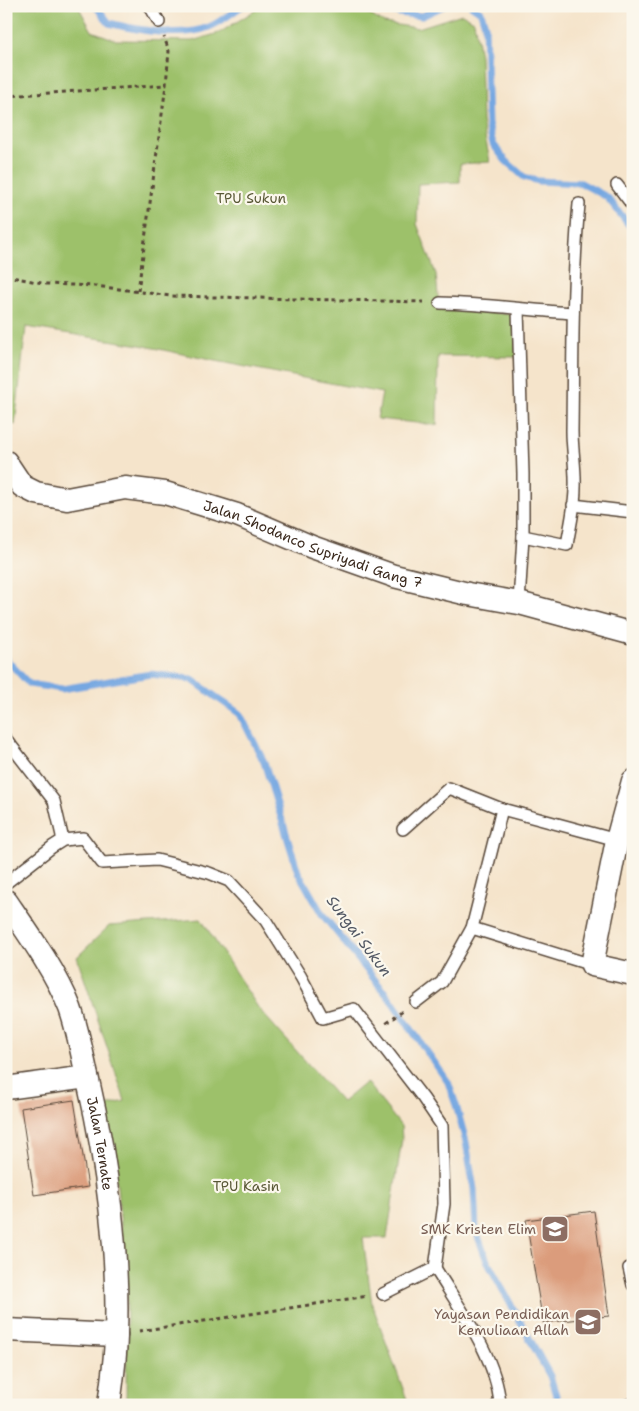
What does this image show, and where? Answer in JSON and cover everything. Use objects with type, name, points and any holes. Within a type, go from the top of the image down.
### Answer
[{"type":"street","name":"Jalan Shodanco Supriyadi Gang 7","points":[[6,462],[22,486],[36,493],[67,499],[125,488],[165,493],[237,515],[312,547],[394,576],[468,594],[519,603],[633,634]]},
{"type":"street","points":[[633,781],[617,840],[592,965],[633,974]]},
{"type":"street","name":"Jalan Ternate","points":[[6,901],[42,954],[70,1006],[87,1077],[100,1141],[112,1231],[116,1293],[116,1335],[109,1405]]},
{"type":"street","points":[[6,1088],[87,1077]]},
{"type":"street","points":[[6,1330],[116,1335]]},
{"type":"lane","points":[[150,6],[159,22]]},
{"type":"lane","points":[[617,185],[633,206]]},
{"type":"lane","points":[[523,536],[567,545],[575,489],[572,434],[573,313],[574,259],[579,204]]},
{"type":"lane","points":[[440,302],[483,304],[573,313]]},
{"type":"lane","points":[[518,309],[523,474],[523,536],[519,603]]},
{"type":"lane","points":[[573,505],[633,512]]},
{"type":"lane","points":[[6,738],[54,801],[63,840]]},
{"type":"lane","points":[[404,829],[449,788],[502,809],[617,840]]},
{"type":"lane","points":[[416,1002],[442,982],[472,928],[502,809]]},
{"type":"lane","points":[[6,884],[63,840],[83,838],[102,863],[157,860],[209,873],[229,881],[266,921],[301,977],[323,1018],[354,1009],[442,1126],[444,1204],[435,1268],[490,1360],[498,1386],[499,1404]]},
{"type":"lane","points":[[472,928],[592,965]]},
{"type":"lane","points":[[383,1294],[435,1268]]},
{"type":"lane","points":[[629,1268],[633,1285]]},
{"type":"path","points":[[6,49],[8,96],[166,85]]},
{"type":"path","points":[[138,292],[169,51]]},
{"type":"path","points":[[6,276],[47,284],[96,286],[181,296],[440,302]]},
{"type":"path","points":[[373,1032],[416,1002]]},
{"type":"path","points":[[116,1335],[163,1326],[383,1294]]},
{"type":"green space","name":"TPU Sukun","points":[[6,6],[78,6],[92,31],[116,40],[192,41],[219,33],[262,6],[355,6],[384,23],[418,28],[462,14],[474,21],[480,56],[482,121],[490,162],[460,164],[460,182],[418,184],[417,224],[436,274],[439,307],[515,315],[516,357],[438,356],[437,425],[377,419],[382,393],[140,345],[26,327],[15,425],[6,421]]},
{"type":"green space","name":"TPU Kasin","points":[[201,919],[259,1009],[342,1102],[366,1082],[401,1126],[402,1139],[387,1238],[363,1238],[372,1304],[409,1405],[126,1405],[127,1286],[117,1186],[106,1106],[125,1101],[77,957],[109,926]]},
{"type":"building","points":[[74,1100],[88,1187],[34,1195],[21,1108]]},
{"type":"building","points":[[594,1211],[609,1316],[543,1323],[526,1220]]},
{"type":"building","points":[[633,1396],[633,1405],[610,1405]]},
{"type":"waterway","points":[[96,6],[109,23],[159,32],[186,32],[209,27],[242,6]]},
{"type":"waterway","points":[[384,6],[399,13],[422,16],[443,6]]},
{"type":"waterway","points":[[472,6],[481,12],[485,25],[488,124],[493,144],[506,161],[524,177],[538,181],[581,183],[607,197],[633,230]]},
{"type":"waterway","name":"Sungai Sukun","points":[[6,659],[29,684],[62,689],[151,674],[191,679],[240,714],[264,762],[298,872],[322,914],[391,1000],[448,1082],[466,1142],[474,1189],[476,1231],[487,1261],[550,1376],[559,1405]]},
{"type":"place","name":"SMK Kristen Elim","points":[[555,1229]]},
{"type":"place","name":"Yayasan Pendidikan Kemuliaan Allah","points":[[588,1322]]}]
